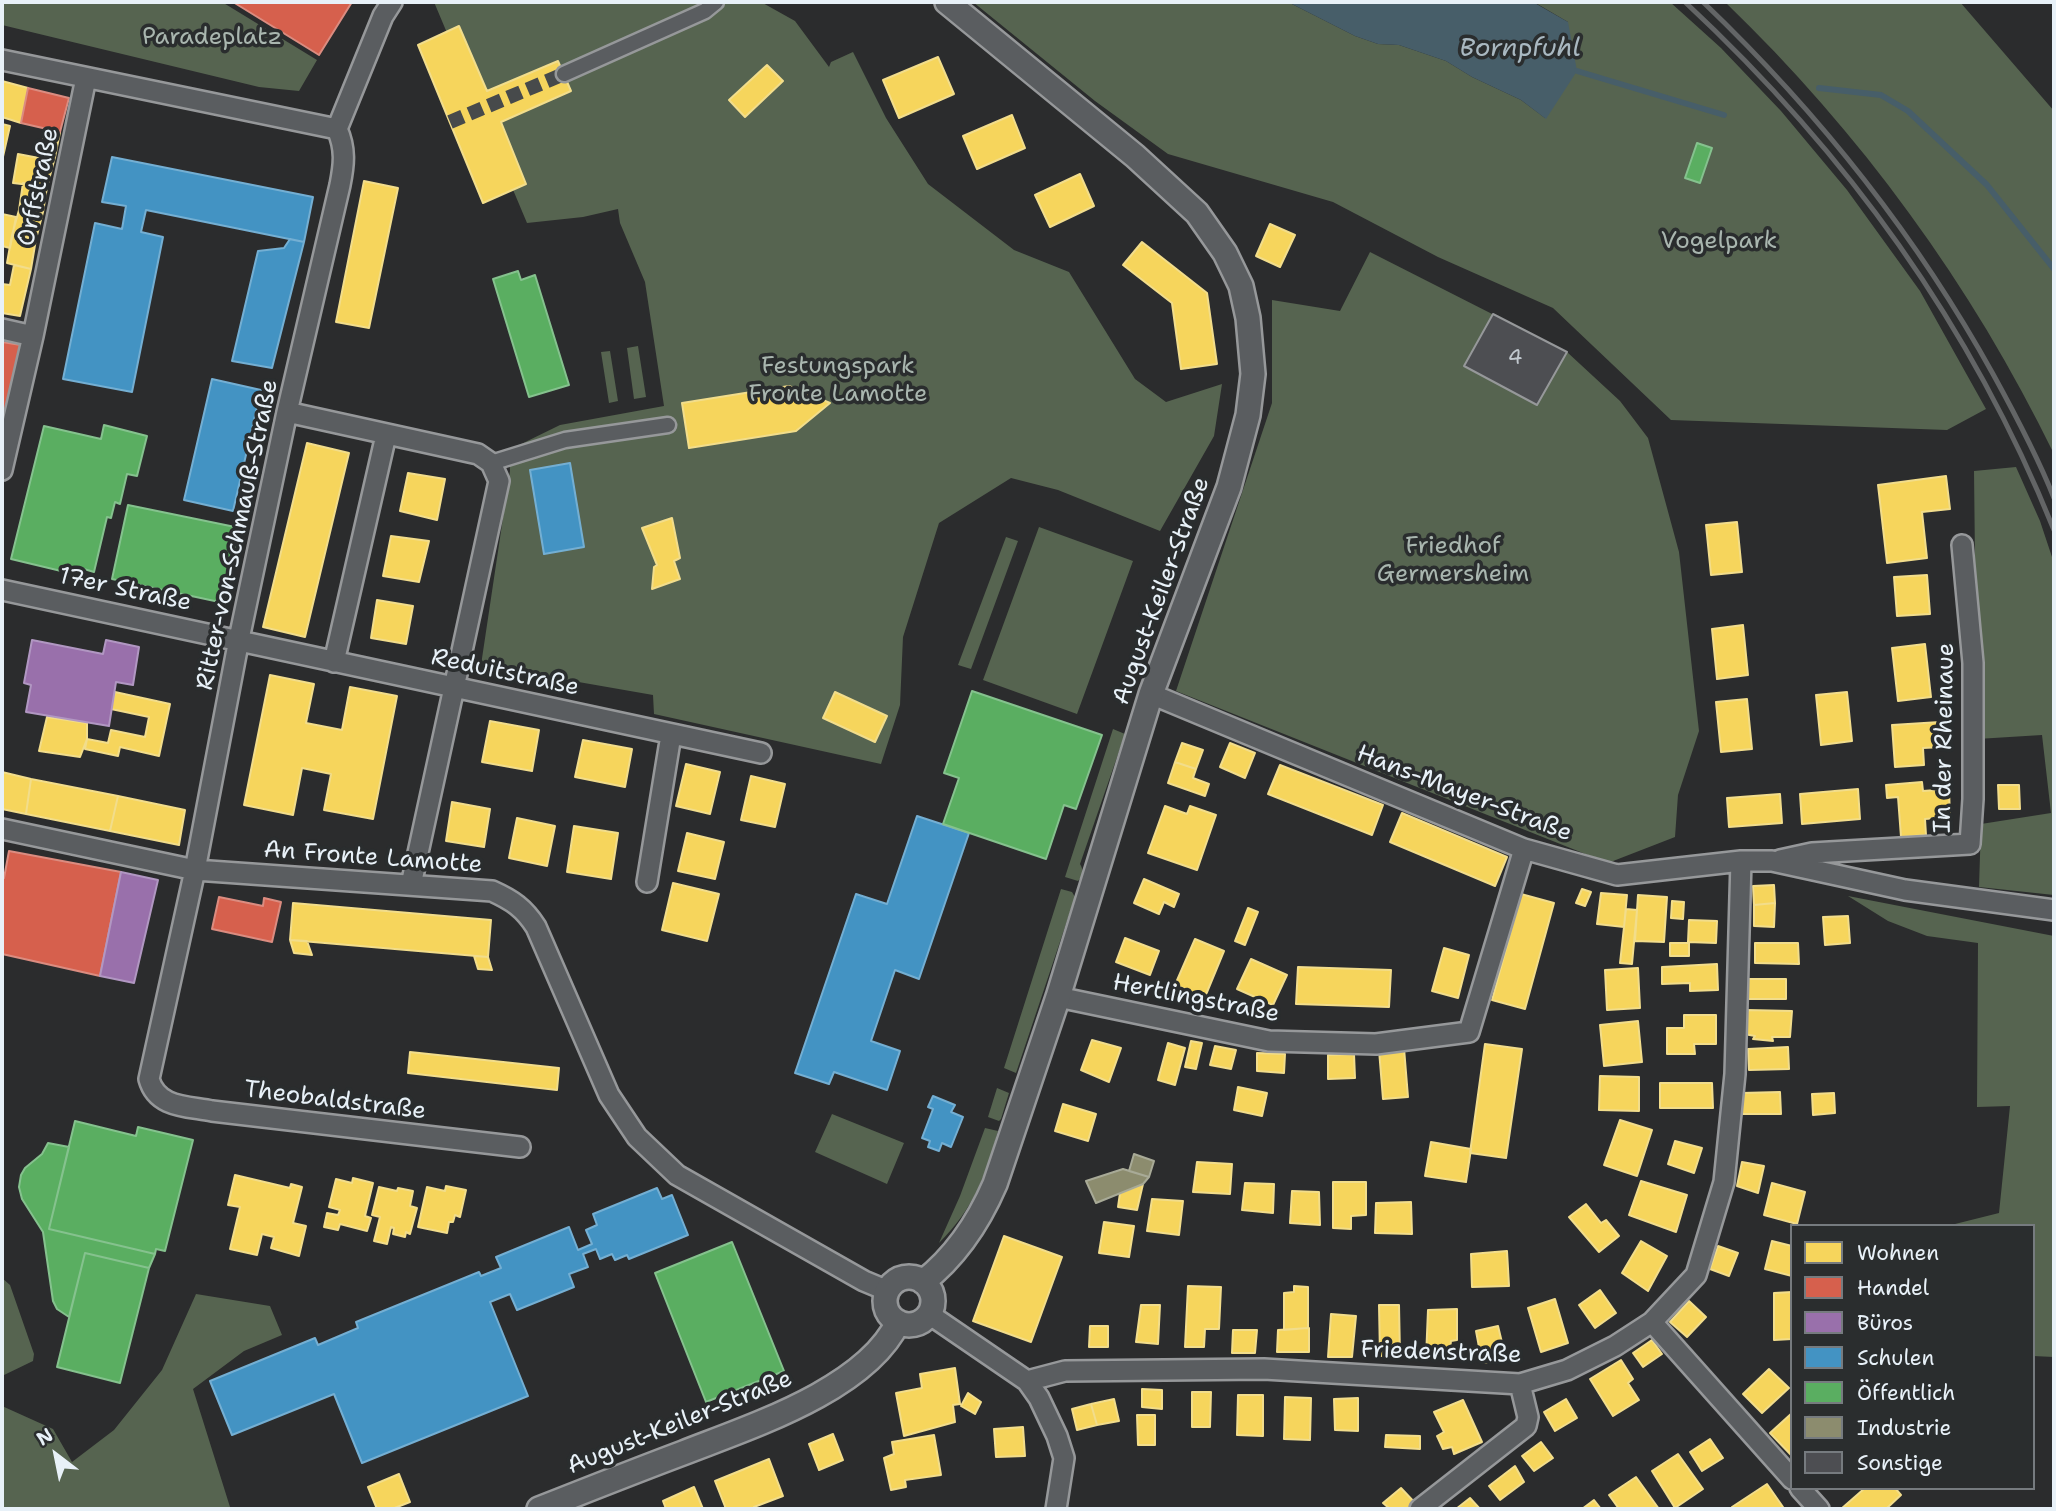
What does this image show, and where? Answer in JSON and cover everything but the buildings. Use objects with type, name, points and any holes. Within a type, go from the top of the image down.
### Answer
[{"type":"street","points":[[2,60],[337,129],[383,16],[392,2]]},
{"type":"street","points":[[564,74],[705,11],[716,2]]},
{"type":"street","name":"August-Keiler-Straße","points":[[923,1282],[934,1274],[967,1235],[987,1203],[995,1184],[1058,998],[1151,694],[1228,486],[1248,415],[1253,374],[1248,318],[1241,286],[1225,253],[1208,227],[1185,201],[1135,156],[947,2]]},
{"type":"street","name":"Orffstraße","points":[[2,470],[33,336],[86,78]]},
{"type":"street","name":"Ritter-von-Schmauß-Straße","points":[[152,1088],[149,1079],[153,1058],[195,870],[239,639],[344,162],[344,149],[337,129]]},
{"type":"street","points":[[2,329],[33,336]]},
{"type":"street","points":[[287,412],[478,454],[491,463],[499,481],[411,885]]},
{"type":"street","points":[[491,463],[565,440],[667,425]]},
{"type":"street","points":[[334,662],[386,435]]},
{"type":"street","name":"In der Rheinaue","points":[[1882,850],[1970,844],[1973,663],[1962,545]]},
{"type":"street","name":"17er Straße","points":[[2,590],[239,639]]},
{"type":"street","name":"Reduitstraße","points":[[239,639],[334,662],[761,753]]},
{"type":"street","name":"Hans-Mayer-Straße","points":[[1151,694],[1524,849],[1617,875],[1741,861],[1772,861],[1812,853],[1882,850]]},
{"type":"street","points":[[647,882],[671,735]]},
{"type":"street","name":"An Fronte Lamotte","points":[[2,829],[195,870],[492,891],[519,905],[536,927],[609,1095],[636,1137],[677,1175],[704,1192],[888,1291]]},
{"type":"street","name":"Hertlingstraße","points":[[1058,998],[1269,1041],[1376,1044],[1469,1032],[1524,849]]},
{"type":"street","name":"Friedenstraße","points":[[1027,1381],[1065,1371],[1264,1369],[1520,1384],[1567,1370],[1615,1346],[1652,1322],[1696,1275],[1724,1182],[1734,1074],[1741,861]]},
{"type":"street","name":"Hans-Mayer-Straße","points":[[1772,861],[1905,890],[2054,910]]},
{"type":"street","name":"Theobaldstraße","points":[[152,1088],[162,1100],[212,1111],[520,1147]]},
{"type":"street","points":[[904,1278],[923,1282],[933,1301],[929,1314],[918,1323],[904,1325],[898,1322],[888,1312],[888,1291],[904,1278]]},
{"type":"street","points":[[929,1314],[1027,1381],[1048,1415],[1065,1458],[1056,1509]]},
{"type":"street","name":"August-Keiler-Straße","points":[[539,1509],[775,1416],[818,1394],[869,1360],[886,1342],[898,1322]]},
{"type":"street","points":[[1652,1322],[1790,1477]]},
{"type":"street","points":[[1420,1509],[1526,1426],[1528,1417],[1520,1384]]},
{"type":"street","points":[[1802,1490],[1819,1509]]},
{"type":"green space","name":"Paradeplatz","points":[[2,2],[222,2],[317,60],[299,91],[259,87],[2,25]]},
{"type":"green space","name":"Festungspark Fronte Lamotte","points":[[434,2],[761,2],[795,21],[829,67],[831,62],[853,52],[886,118],[928,184],[1014,250],[1069,272],[1135,379],[1166,402],[1222,384],[1214,436],[1160,531],[1058,490],[1011,478],[939,523],[903,637],[900,705],[881,764],[654,714],[653,695],[481,665],[510,471],[509,450],[560,425],[664,406],[645,282],[620,223],[618,209],[583,217],[527,223]]},
{"type":"green space","name":"Vogelpark","points":[[973,2],[1288,2],[1355,36],[1378,44],[1399,45],[1446,61],[1472,77],[1521,100],[1545,118],[1559,97],[1568,22],[1534,2],[1670,2],[1721,48],[1781,111],[1847,190],[1920,291],[1986,409],[1947,430],[1671,420],[1553,308],[1438,257],[1333,202],[1168,154],[1095,101]]},
{"type":"green space","points":[[1725,2],[1960,2],[2054,111],[2054,454],[1987,330],[1909,213],[1822,104]]},
{"type":"green space","name":"Friedhof Germersheim","points":[[1370,252],[1567,352],[1620,401],[1648,438],[1679,552],[1699,731],[1678,795],[1675,837],[1608,863],[1176,691],[1272,403],[1272,300],[1340,311]]},
{"type":"green space","points":[[638,346],[646,397],[634,399],[627,348]]},
{"type":"green space","points":[[610,351],[618,401],[609,403],[601,352]]},
{"type":"green space","points":[[2016,467],[2040,521],[2054,563],[2054,895],[1979,887],[1981,824],[2051,813],[2042,735],[1977,739],[1974,471]]},
{"type":"green space","points":[[1039,527],[1133,561],[1077,714],[983,680]]},
{"type":"green space","points":[[1006,537],[1018,541],[971,669],[958,665]]},
{"type":"green space","points":[[1113,729],[1125,734],[1080,864],[1083,873],[1078,881],[1065,877]]},
{"type":"green space","points":[[1061,889],[1072,892],[1075,897],[1016,1073],[1004,1068]]},
{"type":"green space","points":[[1848,896],[2054,936],[2054,1357],[2035,1356],[2035,1224],[1955,1224],[1999,1213],[2010,1106],[1977,1107],[1978,943],[1927,936],[1888,921]]},
{"type":"green space","points":[[997,1088],[1009,1093],[999,1121],[988,1117]]},
{"type":"green space","points":[[832,1114],[904,1143],[887,1184],[815,1152]]},
{"type":"green space","points":[[985,1128],[998,1131],[983,1177],[970,1204],[939,1243],[960,1196]]},
{"type":"green space","points":[[2,1278],[10,1285],[34,1354],[33,1361],[2,1376]]},
{"type":"green space","points":[[196,1294],[270,1306],[282,1335],[244,1351],[193,1389],[230,1507],[234,1509],[2,1509],[2,1406],[53,1429],[72,1462],[114,1430],[162,1370]]},
{"type":"water","name":"Bornpfuhl","points":[[1288,2],[1533,2],[1568,22],[1577,71],[1546,119],[1521,100],[1472,77],[1446,61],[1399,45],[1378,44],[1355,36]]},
{"type":"waterway","name":"Bornpfuhl","points":[[1577,71],[1724,115]]},
{"type":"waterway","name":"Bornpfuhl","points":[[1819,88],[1881,95],[1908,111],[1987,185],[2054,269]]},
{"type":"tunnel","points":[[450,122],[564,74]]},
{"type":"railway","points":[[1685,2],[1799,119],[1851,181],[1899,245],[1984,382],[2021,454],[2054,530]]},
{"type":"railway","points":[[1703,2],[1746,44],[1825,131],[1898,224],[1963,322],[1993,374],[2033,450],[2054,498]]}]
